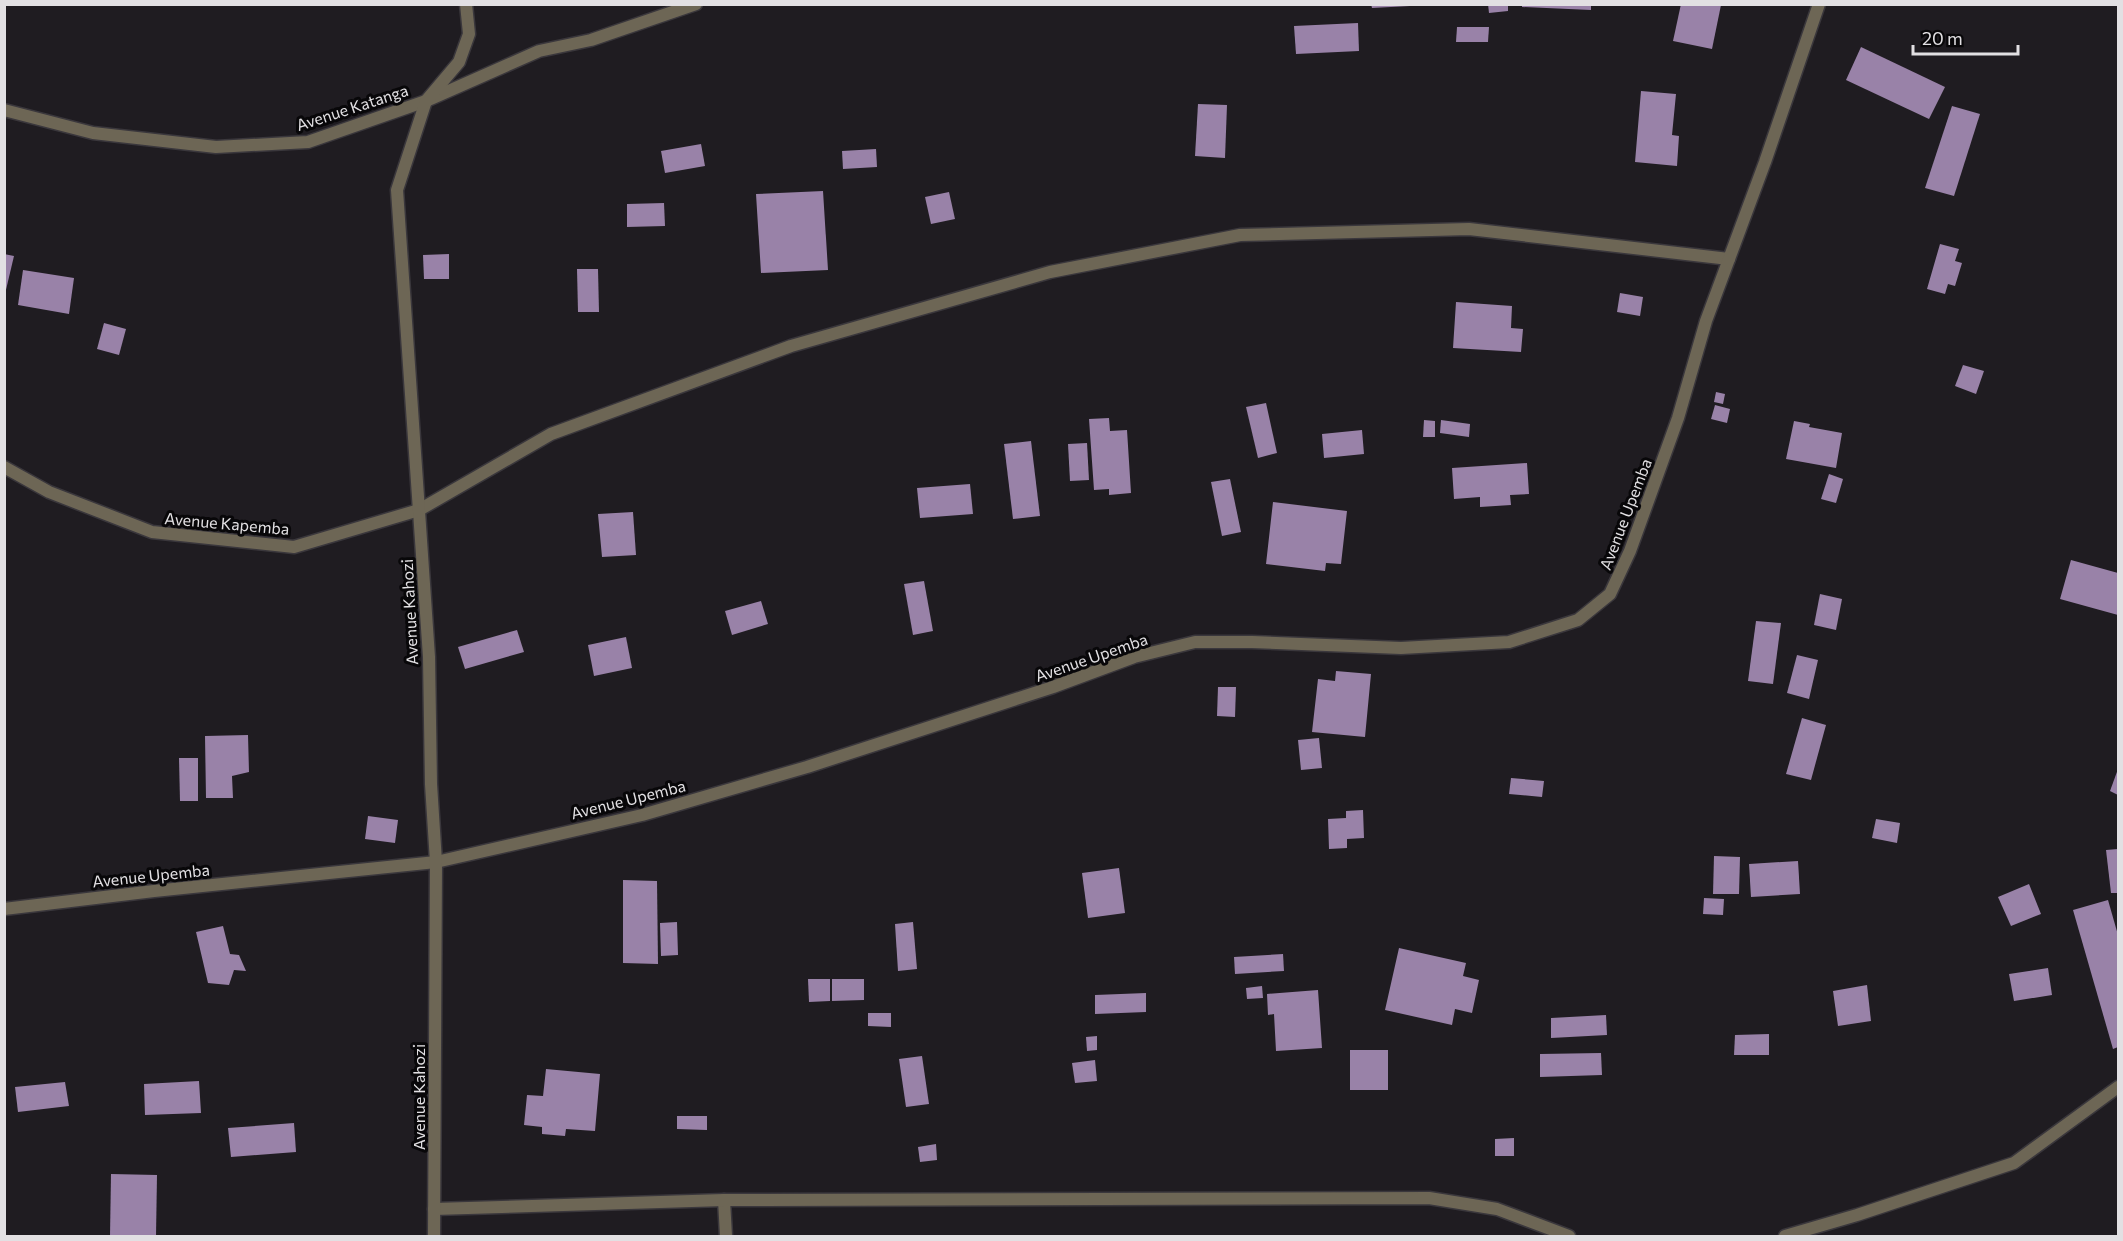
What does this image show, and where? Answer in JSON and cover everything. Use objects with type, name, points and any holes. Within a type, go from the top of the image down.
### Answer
[{"type":"street","name":"Avenue Kahozi","points":[[434,1236],[436,862],[431,784],[429,657],[397,190],[426,101],[459,62],[469,34],[466,4]]},
{"type":"street","name":"Avenue Katanga","points":[[4,110],[93,134],[216,147],[308,142],[426,101],[538,51],[591,40],[696,4]]},
{"type":"street","name":"Avenue Upemba","points":[[4,909],[436,862],[664,809],[807,767],[1008,702],[1134,657],[1195,642],[1412,648],[1509,642],[1578,620],[1610,594],[1630,551],[1678,418],[1706,321],[1819,4]]},
{"type":"street","name":"Avenue Kapemba","points":[[4,467],[49,492],[152,532],[294,547],[420,510],[551,434],[791,346],[1050,272],[1240,235],[1469,229],[1729,259]]},
{"type":"street","points":[[1785,1236],[2014,1163],[2118,1087]]},
{"type":"street","points":[[434,1209],[724,1200],[1429,1198],[1497,1209],[1569,1236]]},
{"type":"street","points":[[724,1200],[726,1236]]},
{"type":"building","points":[[1371,4],[1410,4],[1410,6],[1372,8]]},
{"type":"building","points":[[1488,4],[1508,4],[1508,11],[1489,13]]},
{"type":"building","points":[[1522,4],[1591,4],[1591,10],[1522,7]]},
{"type":"building","points":[[1681,4],[1721,5],[1712,49],[1673,41]]},
{"type":"building","points":[[1358,23],[1359,51],[1296,54],[1294,26]]},
{"type":"building","points":[[1457,27],[1489,27],[1488,42],[1456,42]]},
{"type":"building","points":[[1861,47],[1945,87],[1929,119],[1846,80]]},
{"type":"building","points":[[1641,91],[1676,94],[1672,135],[1679,136],[1677,166],[1635,162]]},
{"type":"building","points":[[1198,104],[1227,105],[1225,158],[1195,156]]},
{"type":"building","points":[[1952,106],[1980,114],[1954,196],[1925,188]]},
{"type":"building","points":[[701,144],[705,166],[665,173],[661,151]]},
{"type":"building","points":[[876,149],[877,167],[843,169],[842,151]]},
{"type":"building","points":[[823,191],[828,270],[761,273],[756,194]]},
{"type":"building","points":[[949,192],[955,219],[931,224],[925,197]]},
{"type":"building","points":[[664,203],[665,226],[627,227],[627,204]]},
{"type":"building","points":[[1940,244],[1959,249],[1955,261],[1962,263],[1955,286],[1948,284],[1945,294],[1927,289]]},
{"type":"building","points":[[4,254],[14,256],[5,294],[4,293]]},
{"type":"building","points":[[449,254],[449,279],[424,279],[423,255]]},
{"type":"building","points":[[577,269],[598,269],[599,312],[578,312]]},
{"type":"building","points":[[23,270],[74,278],[69,314],[18,305]]},
{"type":"building","points":[[1620,293],[1643,297],[1640,316],[1617,312]]},
{"type":"building","points":[[1456,302],[1512,306],[1511,328],[1523,329],[1521,352],[1453,348]]},
{"type":"building","points":[[104,323],[126,329],[119,355],[97,349]]},
{"type":"building","points":[[1963,365],[1984,371],[1976,394],[1955,386]]},
{"type":"building","points":[[1716,392],[1725,394],[1723,404],[1714,402]]},
{"type":"building","points":[[1266,403],[1277,453],[1258,458],[1246,407]]},
{"type":"building","points":[[1715,405],[1730,409],[1727,423],[1711,419]]},
{"type":"building","points":[[1109,418],[1110,431],[1127,430],[1131,493],[1109,495],[1109,489],[1094,490],[1089,419]]},
{"type":"building","points":[[1424,420],[1435,421],[1435,437],[1423,437]]},
{"type":"building","points":[[1441,420],[1470,424],[1469,437],[1440,433]]},
{"type":"building","points":[[1794,421],[1810,424],[1809,427],[1842,433],[1836,468],[1786,459]]},
{"type":"building","points":[[1362,430],[1364,454],[1324,458],[1322,434]]},
{"type":"building","points":[[1031,441],[1040,516],[1013,519],[1004,444]]},
{"type":"building","points":[[1087,443],[1089,480],[1070,481],[1068,444]]},
{"type":"building","points":[[1527,463],[1529,494],[1510,495],[1511,505],[1480,507],[1480,497],[1454,499],[1452,468]]},
{"type":"building","points":[[1829,474],[1843,479],[1836,503],[1821,499]]},
{"type":"building","points":[[1230,479],[1241,532],[1222,536],[1211,482]]},
{"type":"building","points":[[970,484],[973,514],[920,518],[917,488]]},
{"type":"building","points":[[1273,502],[1347,511],[1341,564],[1326,563],[1325,571],[1266,564]]},
{"type":"building","points":[[633,512],[636,555],[602,557],[598,514]]},
{"type":"building","points":[[2071,560],[2118,573],[2118,615],[2060,599]]},
{"type":"building","points":[[924,581],[933,631],[913,635],[904,584]]},
{"type":"building","points":[[1820,594],[1842,599],[1836,630],[1814,625]]},
{"type":"building","points":[[761,601],[768,624],[732,635],[725,611]]},
{"type":"building","points":[[1756,621],[1781,623],[1773,684],[1748,681]]},
{"type":"building","points":[[517,630],[524,652],[465,669],[458,647]]},
{"type":"building","points":[[626,637],[632,668],[594,676],[588,645]]},
{"type":"building","points":[[1797,655],[1818,660],[1809,699],[1787,693]]},
{"type":"building","points":[[1336,671],[1371,674],[1365,737],[1312,732],[1318,679],[1335,681]]},
{"type":"building","points":[[1218,687],[1236,687],[1235,717],[1217,716]]},
{"type":"building","points":[[1802,718],[1826,725],[1811,780],[1786,774]]},
{"type":"building","points":[[248,735],[249,772],[232,776],[233,798],[206,798],[205,736]]},
{"type":"building","points":[[1319,738],[1322,768],[1301,770],[1298,740]]},
{"type":"building","points":[[179,758],[198,758],[198,801],[180,801]]},
{"type":"building","points":[[2118,769],[2118,795],[2110,791]]},
{"type":"building","points":[[1511,778],[1544,781],[1542,797],[1509,794]]},
{"type":"building","points":[[1363,810],[1364,838],[1347,839],[1347,848],[1329,849],[1328,819],[1346,818],[1346,811]]},
{"type":"building","points":[[368,816],[398,820],[395,843],[365,839]]},
{"type":"building","points":[[1876,819],[1900,823],[1897,843],[1872,838]]},
{"type":"building","points":[[2118,849],[2118,893],[2111,893],[2106,850]]},
{"type":"building","points":[[1714,856],[1740,857],[1739,894],[1713,894]]},
{"type":"building","points":[[1798,861],[1800,894],[1751,897],[1749,864]]},
{"type":"building","points":[[1119,868],[1125,913],[1088,918],[1082,873]]},
{"type":"building","points":[[623,880],[657,881],[658,964],[623,963]]},
{"type":"building","points":[[2029,884],[2041,914],[2011,926],[1998,897]]},
{"type":"building","points":[[1704,898],[1724,899],[1723,915],[1703,914]]},
{"type":"building","points":[[2108,900],[2118,935],[2118,1047],[2113,1049],[2073,910]]},
{"type":"building","points":[[677,922],[678,955],[661,956],[660,923]]},
{"type":"building","points":[[913,922],[917,969],[898,971],[895,924]]},
{"type":"building","points":[[223,926],[230,954],[239,955],[246,971],[234,970],[229,985],[208,983],[196,932]]},
{"type":"building","points":[[1399,948],[1466,963],[1463,976],[1479,980],[1472,1013],[1455,1009],[1452,1025],[1385,1010]]},
{"type":"building","points":[[1283,954],[1284,971],[1235,974],[1234,957]]},
{"type":"building","points":[[2048,968],[2052,995],[2014,1001],[2009,974]]},
{"type":"building","points":[[808,979],[830,979],[830,1001],[809,1002]]},
{"type":"building","points":[[832,979],[864,979],[864,1000],[832,1001]]},
{"type":"building","points":[[1867,985],[1871,1021],[1838,1026],[1833,991]]},
{"type":"building","points":[[1262,986],[1263,998],[1247,999],[1246,988]]},
{"type":"building","points":[[1318,990],[1322,1048],[1276,1051],[1274,1014],[1268,1015],[1267,994]]},
{"type":"building","points":[[1146,993],[1146,1012],[1095,1014],[1095,995]]},
{"type":"building","points":[[868,1013],[891,1013],[891,1027],[868,1026]]},
{"type":"building","points":[[1606,1015],[1607,1035],[1551,1038],[1551,1018]]},
{"type":"building","points":[[1769,1034],[1769,1055],[1734,1055],[1735,1035]]},
{"type":"building","points":[[1097,1036],[1097,1050],[1087,1051],[1086,1037]]},
{"type":"building","points":[[1350,1050],[1388,1050],[1388,1090],[1350,1090]]},
{"type":"building","points":[[1601,1053],[1602,1075],[1540,1077],[1540,1054]]},
{"type":"building","points":[[922,1056],[929,1104],[906,1107],[899,1059]]},
{"type":"building","points":[[1095,1060],[1097,1081],[1075,1083],[1072,1063]]},
{"type":"building","points":[[546,1069],[600,1074],[595,1131],[566,1129],[565,1136],[542,1134],[542,1127],[524,1125],[527,1095],[543,1096]]},
{"type":"building","points":[[199,1081],[201,1113],[145,1115],[144,1084]]},
{"type":"building","points":[[65,1082],[69,1106],[18,1112],[15,1087]]},
{"type":"building","points":[[677,1116],[707,1116],[707,1130],[677,1129]]},
{"type":"building","points":[[294,1123],[296,1152],[231,1157],[228,1128]]},
{"type":"building","points":[[1514,1138],[1514,1156],[1495,1156],[1495,1139]]},
{"type":"building","points":[[936,1144],[937,1160],[920,1162],[918,1147]]},
{"type":"building","points":[[111,1174],[157,1175],[156,1236],[110,1236]]}]
